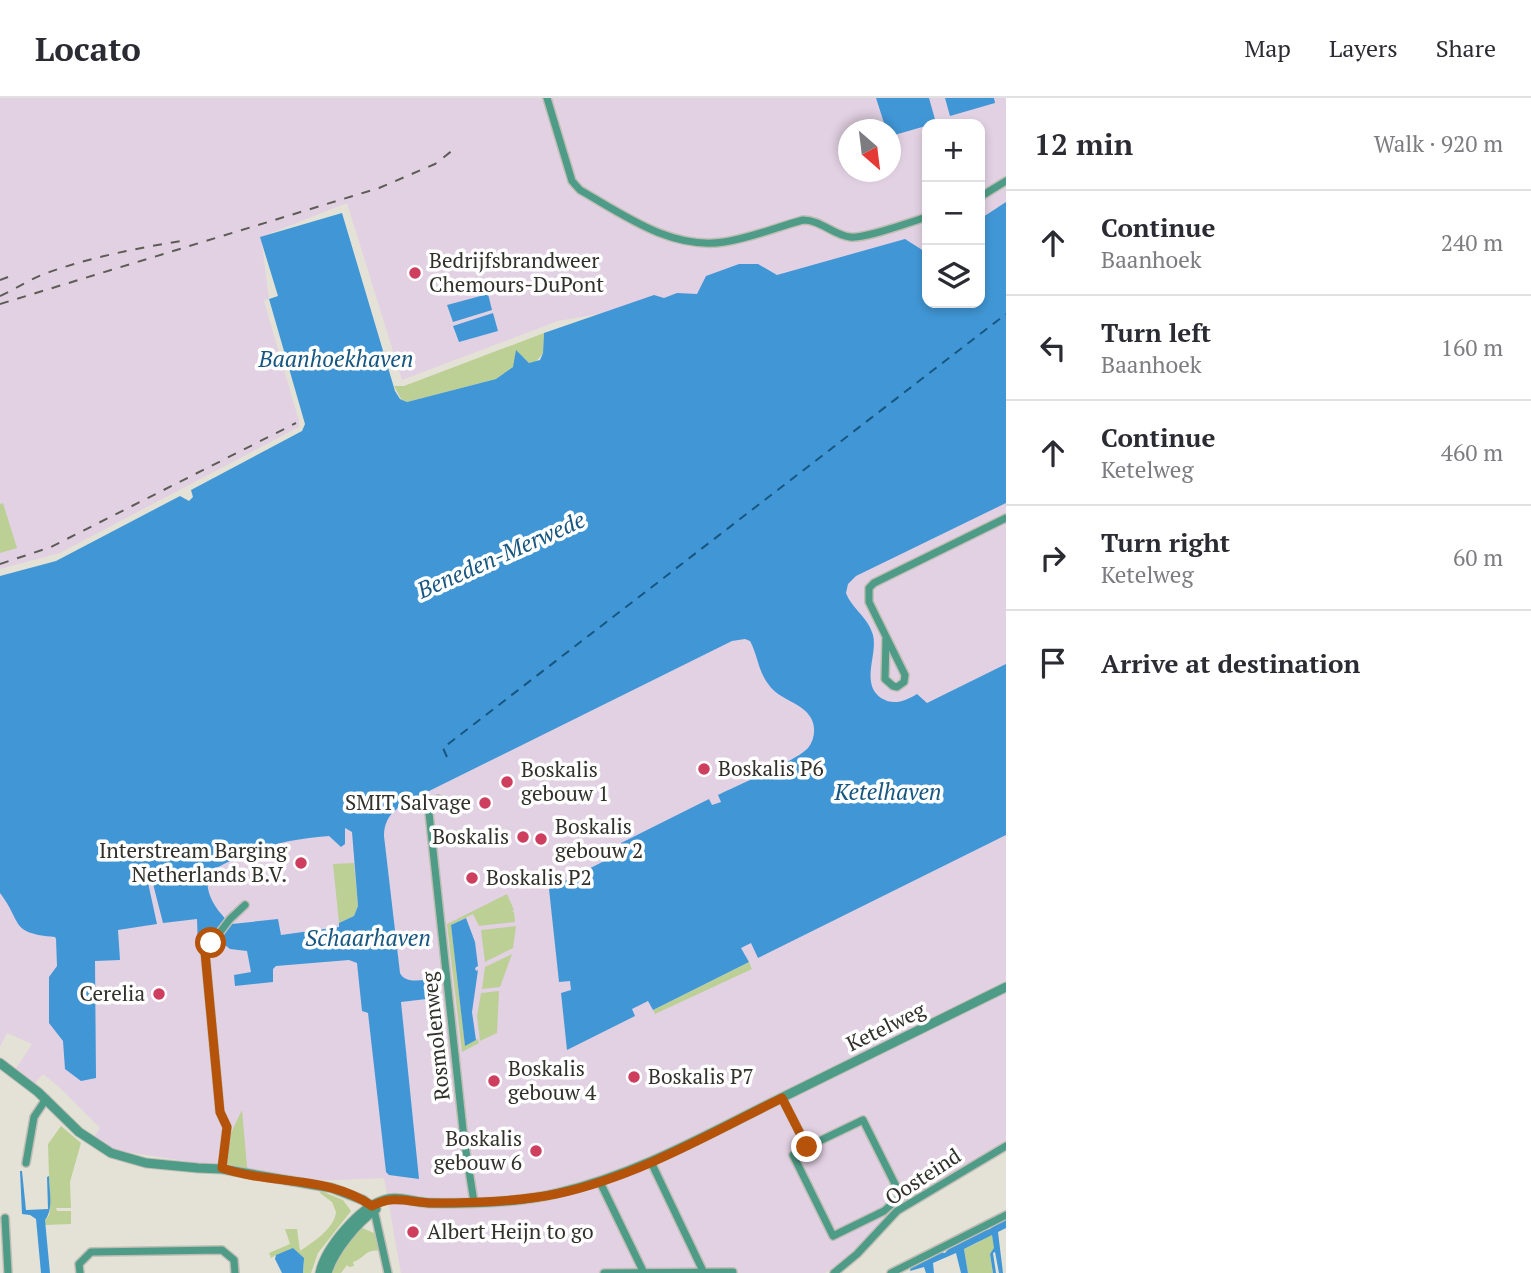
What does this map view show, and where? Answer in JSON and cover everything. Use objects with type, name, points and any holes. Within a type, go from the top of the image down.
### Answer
[{"type":"street","points":[[547,98],[572,181],[580,190],[667,237],[703,243],[725,242],[803,220],[814,220],[849,237],[922,218]]},
{"type":"street","points":[[985,194],[1006,181]]},
{"type":"street","points":[[886,638],[885,679],[897,687],[904,682],[905,676],[869,602],[869,588],[874,583],[1006,518]]},
{"type":"street","name":"Rosmolenweg","points":[[438,799],[430,806],[429,813],[474,1202]]},
{"type":"street","points":[[222,1168],[227,1127],[220,1112],[205,952],[230,919],[245,905]]},
{"type":"street","name":"Ketelweg","points":[[373,1208],[400,1200],[429,1203],[474,1202],[556,1194],[600,1182],[651,1162],[1006,987]]},
{"type":"street","points":[[0,1063],[46,1099],[79,1132],[111,1153],[146,1163],[222,1168],[332,1188],[363,1200],[373,1208],[388,1273]]},
{"type":"street","points":[[782,1098],[807,1147]]},
{"type":"street","points":[[26,1163],[34,1117],[46,1099]]},
{"type":"street","points":[[863,1120],[901,1196],[884,1211],[833,1236],[793,1155],[807,1147],[863,1120]]},
{"type":"street","name":"Oosteind","points":[[834,1273],[857,1254],[897,1211],[1006,1146]]},
{"type":"street","points":[[651,1162],[703,1271]]},
{"type":"street","points":[[600,1182],[644,1273]]},
{"type":"street","points":[[320,1273],[331,1248],[355,1219],[373,1208]]},
{"type":"street","points":[[327,1273],[337,1252],[373,1208]]},
{"type":"street","points":[[891,1273],[1006,1215]]},
{"type":"street","points":[[5,1218],[8,1273]]},
{"type":"street","points":[[80,1273],[79,1264],[91,1252],[222,1250],[234,1260],[235,1273]]},
{"type":"street","points":[[604,1273],[733,1272]]},
{"type":"shaded area","points":[[0,98],[1006,98],[1006,216],[985,227],[985,119],[922,119],[922,260],[558,321],[402,380],[347,203],[261,237],[269,299],[264,301],[299,427],[60,553],[0,569]]},
{"type":"shaded area","points":[[1006,484],[1006,1150],[894,1211],[837,1267],[825,1273],[401,1273],[384,1178],[311,1181],[108,1149],[94,1137],[100,1128],[59,1087],[43,1074],[33,1086],[15,1070],[32,1044],[7,1033],[0,1047],[0,887]]},
{"type":"green space","points":[[544,333],[543,353],[536,362],[529,363],[523,357],[496,379],[407,402],[401,399],[394,386],[404,386]]},
{"type":"green space","points":[[3,503],[17,548],[0,553],[0,504]]},
{"type":"green space","points":[[354,863],[358,906],[354,916],[339,923],[333,864]]},
{"type":"green space","points":[[507,894],[514,910],[512,912],[515,922],[479,926],[473,914],[451,925],[465,1045],[478,1039],[479,1043],[462,1052],[447,924]]},
{"type":"green space","points":[[516,926],[513,948],[485,962],[481,930]]},
{"type":"green space","points":[[512,954],[500,987],[482,989],[485,967]]},
{"type":"green space","points":[[749,962],[752,969],[655,1014],[653,1010]]},
{"type":"green space","points":[[499,991],[497,1033],[480,1041],[477,1016],[481,993]]},
{"type":"green space","points":[[242,1110],[249,1174],[232,1169],[227,1164],[226,1157],[232,1131]]},
{"type":"green space","points":[[61,1126],[81,1143],[70,1182],[71,1208],[56,1208],[57,1211],[71,1211],[71,1224],[45,1225],[50,1208],[48,1144]]},
{"type":"green space","points":[[321,1191],[343,1200],[351,1211],[318,1253],[311,1273],[303,1273],[304,1262],[276,1255],[271,1258],[269,1253],[290,1244],[285,1229],[297,1229],[300,1251],[327,1229],[336,1212],[332,1202],[320,1193]]},
{"type":"green space","points":[[360,1227],[374,1233],[379,1251],[368,1252],[353,1262],[354,1266],[347,1265],[341,1273],[330,1273],[334,1262]]},
{"type":"green space","points":[[988,1233],[992,1235],[995,1248],[990,1254],[993,1273],[968,1273],[964,1249],[979,1242]]},
{"type":"water","points":[[876,98],[929,98],[935,119],[922,119],[922,127],[901,133],[901,119],[883,119]]},
{"type":"water","points":[[945,98],[994,98],[995,103],[950,116]]},
{"type":"water","points":[[1006,202],[1006,503],[856,576],[848,584],[846,593],[868,623],[873,635],[872,685],[881,698],[890,702],[899,702],[917,694],[927,703],[1006,664],[1006,835],[758,958],[751,943],[741,948],[749,962],[653,1010],[648,1001],[632,1009],[635,1016],[567,1050],[561,993],[571,990],[570,981],[559,982],[549,889],[624,851],[621,843],[709,799],[712,805],[721,802],[718,795],[792,759],[808,748],[812,741],[814,729],[811,718],[802,708],[769,685],[750,641],[732,641],[414,799],[395,810],[387,821],[384,836],[400,973],[410,980],[433,979],[435,998],[401,1002],[419,1179],[389,1175],[386,1172],[368,1013],[362,1011],[357,963],[349,960],[276,966],[273,969],[273,982],[235,986],[234,975],[251,972],[247,951],[230,949],[212,935],[207,935],[198,948],[197,919],[163,923],[151,876],[147,878],[157,924],[118,930],[120,960],[95,961],[96,1078],[81,1081],[65,1069],[63,1041],[49,1023],[49,977],[57,966],[56,939],[23,929],[0,893],[0,576],[56,561],[180,496],[189,501],[193,497],[191,490],[302,431],[305,424],[269,299],[278,296],[260,237],[342,213],[395,391],[400,399],[407,402],[496,379],[513,367],[516,350],[529,363],[540,360],[544,333],[654,295],[664,298],[677,293],[697,294],[706,276],[739,264],[758,264],[777,275],[905,239],[922,250],[922,308],[985,308],[985,216]],"holes":[[[345,828],[352,832],[358,906],[354,916],[339,923],[339,927],[281,935],[278,919],[232,924],[211,899],[209,876],[214,869],[229,861],[283,842],[329,836],[341,847],[345,844]]]},
{"type":"water","points":[[488,294],[492,310],[453,322],[447,305]]},
{"type":"water","points":[[493,313],[498,331],[459,342],[453,326]]},
{"type":"water","points":[[466,918],[475,942],[478,966],[475,968],[478,970],[472,1012],[476,1040],[465,1046],[451,925]]},
{"type":"water","points":[[20,1171],[26,1210],[48,1209],[49,1176],[50,1205],[45,1220],[50,1273],[41,1273],[36,1219],[22,1214]]},
{"type":"water","points":[[1006,1219],[1006,1228],[998,1232],[1003,1273],[999,1273],[995,1252],[996,1273],[993,1273],[990,1254],[994,1248],[992,1235],[964,1249],[968,1273],[961,1273],[956,1253],[933,1263],[934,1273],[926,1273],[924,1267],[910,1271],[911,1266],[938,1252],[945,1253],[951,1246]]},
{"type":"water","points":[[293,1248],[304,1258],[303,1273],[282,1273],[275,1259],[276,1255]]},
{"type":"ferry route","points":[[447,757],[443,748],[1006,314]]},
{"type":"railway","points":[[0,304],[379,188],[435,164],[453,150]]},
{"type":"railway","points":[[0,296],[44,274],[79,263],[187,240]]},
{"type":"railway","points":[[0,280],[8,277]]},
{"type":"railway","points":[[0,564],[51,547],[296,423]]},
{"type":"place","name":"Bedrijfsbrandweer Chemours-DuPont","points":[[415,273]]},
{"type":"place","name":"Boskalis P6","points":[[704,769]]},
{"type":"place","name":"Boskalis gebouw 1","points":[[507,782]]},
{"type":"place","name":"SMIT Salvage","points":[[485,803]]},
{"type":"place","name":"Boskalis","points":[[523,837]]},
{"type":"place","name":"Boskalis gebouw 2","points":[[541,839]]},
{"type":"place","name":"Interstream Barging Netherlands B.V.","points":[[301,863]]},
{"type":"place","name":"Boskalis P2","points":[[472,878]]},
{"type":"place","name":"Cerelia","points":[[159,994]]},
{"type":"place","name":"Boskalis P7","points":[[634,1077]]},
{"type":"place","name":"Boskalis gebouw 4","points":[[494,1081]]},
{"type":"place","name":"Boskalis gebouw 6","points":[[536,1151]]},
{"type":"place","name":"Albert Heijn to go","points":[[413,1232]]},
{"type":"route","points":[[211,943],[205,952],[220,1112],[227,1127],[222,1168],[232,1172],[332,1188],[372,1206],[392,1198],[429,1203],[474,1202],[556,1194],[610,1179],[651,1162],[782,1098],[807,1147]]},
{"type":"water label","name":"Baanhoekhaven","points":[[336,359]]},
{"type":"water label","name":"Beneden-Merwede","points":[[501,555]]},
{"type":"water label","name":"Ketelhaven","points":[[888,792]]},
{"type":"water label","name":"Schaarhaven","points":[[368,938]]}]
